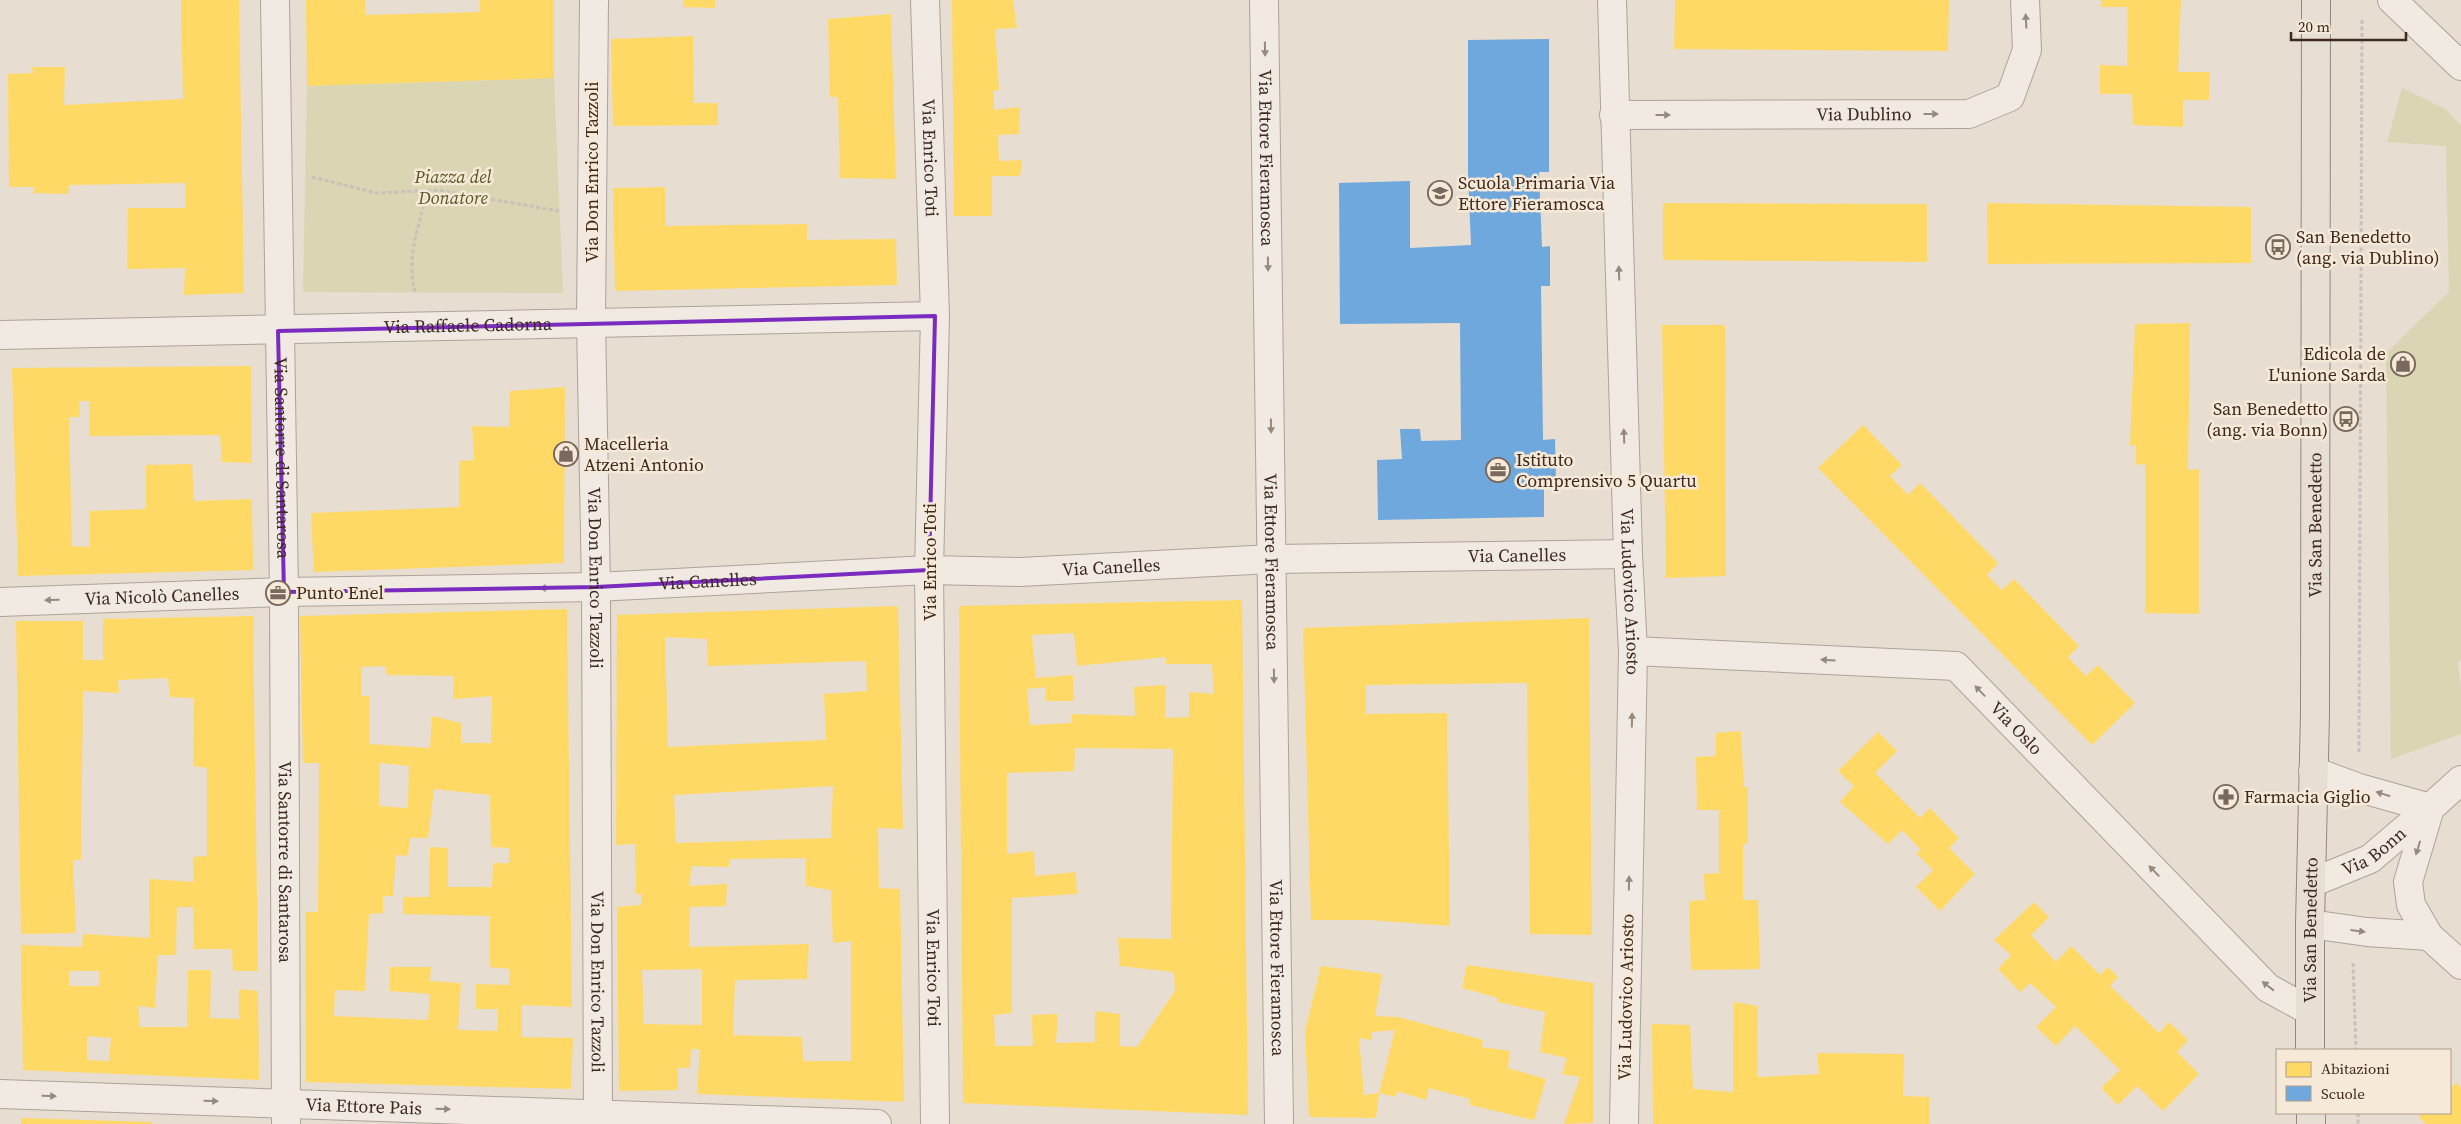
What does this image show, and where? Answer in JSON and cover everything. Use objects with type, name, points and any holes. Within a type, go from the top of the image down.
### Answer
[{"type":"main road","name":"Via San Benedetto","points":[[2310,1049],[2317,352],[2316,0]]},
{"type":"street","name":"Via Santorre di Santarosa","points":[[274,0],[278,331],[284,592],[286,1114]]},
{"type":"street","name":"Via Don Enrico Tazzoli","points":[[594,0],[591,322],[596,587],[598,1120]]},
{"type":"street","name":"Via Enrico Toti","points":[[925,0],[935,316],[929,570],[935,1124]]},
{"type":"street","name":"Via Ettore Fieramosca","points":[[1265,0],[1279,1124]]},
{"type":"street","name":"Via Ludovico Ariosto","points":[[1612,0],[1628,554],[1633,651],[1624,1124]]},
{"type":"street","name":"Via Dublino","points":[[1614,115],[1969,114],[2010,97],[2028,50],[2025,0]]},
{"type":"street","points":[[2392,0],[2461,66]]},
{"type":"street","name":"Via Raffaele Cadorna","points":[[0,335],[278,331],[591,322],[935,316]]},
{"type":"street","name":"Via Canelles","points":[[596,587],[929,570],[1020,572],[1273,559],[1628,554]]},
{"type":"street","name":"Via Nicolò Canelles","points":[[0,602],[284,592],[596,587]]},
{"type":"street","name":"Via Oslo","points":[[1633,651],[1956,666],[2268,988],[2310,1011]]},
{"type":"street","name":"Via Bonn","points":[[2313,771],[2359,788],[2430,808]]},
{"type":"street","name":"Via Bonn","points":[[2311,883],[2370,859],[2461,780]]},
{"type":"street","name":"Via Bonn","points":[[2430,808],[2408,882],[2411,905],[2429,936],[2461,965]]},
{"type":"street","points":[[2310,924],[2367,932],[2429,936]]},
{"type":"street","name":"Via Ettore Pais","points":[[0,1094],[286,1114],[877,1124]]},
{"type":"path","points":[[2359,749],[2362,10]]},
{"type":"path","points":[[276,173],[320,178],[377,193],[438,190],[592,216]]},
{"type":"path","points":[[424,327],[410,274],[412,251],[428,190]]},
{"type":"path","points":[[2353,978],[2356,1049]]},
{"type":"highlighted area","points":[[935,316],[929,570],[596,587],[284,592],[278,331]]},
{"type":"green space","name":"Piazza del Donatore","points":[[554,78],[563,293],[303,292],[307,86]]},
{"type":"green space","points":[[2402,88],[2445,109],[2461,125],[2461,659],[2458,663],[2461,688],[2461,734],[2391,759],[2386,353],[2449,292],[2446,146],[2387,142]]},
{"type":"building: Abitazioni","points":[[181,0],[239,0],[244,293],[184,295],[185,268],[127,269],[128,208],[185,208],[185,183],[69,185],[68,194],[33,193],[35,187],[9,187],[8,74],[33,73],[32,67],[65,67],[64,105],[183,99]]},
{"type":"building: Abitazioni","points":[[306,0],[365,0],[365,15],[480,12],[480,0],[554,0],[554,78],[307,86]]},
{"type":"building: Abitazioni","points":[[683,0],[715,0],[715,8],[683,7]]},
{"type":"building: Abitazioni","points":[[952,0],[1013,0],[1017,28],[995,29],[999,90],[994,90],[994,110],[1020,107],[1019,134],[998,135],[999,161],[1022,160],[1020,176],[992,176],[992,216],[954,216]]},
{"type":"building: Abitazioni","points":[[1675,0],[1949,0],[1948,51],[1674,49]]},
{"type":"building: Abitazioni","points":[[2101,0],[2181,0],[2178,72],[2210,72],[2209,100],[2183,100],[2183,127],[2133,125],[2132,94],[2100,94],[2100,65],[2127,66],[2128,7],[2101,7]]},
{"type":"building: Abitazioni","points":[[891,14],[896,179],[840,178],[838,97],[830,97],[828,19]]},
{"type":"building: Abitazioni","points":[[693,36],[694,103],[718,103],[718,125],[613,126],[611,39]]},
{"type":"building: Abitazioni","points":[[665,187],[666,226],[807,224],[807,240],[896,239],[897,285],[615,291],[613,188]]},
{"type":"building: Abitazioni","points":[[1663,203],[1927,204],[1927,262],[1663,260]]},
{"type":"building: Abitazioni","points":[[1987,203],[2251,207],[2251,263],[1988,264]]},
{"type":"building: Abitazioni","points":[[2190,323],[2188,470],[2199,469],[2199,614],[2145,613],[2145,464],[2136,465],[2136,445],[2130,446],[2135,324]]},
{"type":"building: Abitazioni","points":[[1662,325],[1725,325],[1726,576],[1666,578]]},
{"type":"building: Abitazioni","points":[[251,366],[252,463],[222,462],[220,435],[89,436],[89,401],[79,401],[80,417],[69,417],[72,546],[90,547],[90,511],[146,509],[146,465],[192,464],[194,501],[252,499],[253,570],[18,576],[12,368]]},
{"type":"building: Abitazioni","points":[[565,387],[564,563],[314,572],[311,513],[459,507],[459,461],[474,460],[472,426],[509,427],[510,391]]},
{"type":"building: Abitazioni","points":[[1863,425],[1902,465],[1890,476],[1908,495],[1920,483],[1998,563],[1987,575],[2002,590],[2014,579],[2079,646],[2068,657],[2086,676],[2098,665],[2135,703],[2092,745],[1818,468]]},
{"type":"building: Abitazioni","points":[[1242,600],[1248,1115],[963,1103],[959,606]],"holes":[[[1074,633],[1077,666],[1166,657],[1166,664],[1212,664],[1214,694],[1189,692],[1189,717],[1165,718],[1166,685],[1134,687],[1135,716],[1072,714],[1072,723],[1030,725],[1027,689],[1046,687],[1046,701],[1074,701],[1073,675],[1036,678],[1032,635]],[[1075,748],[1173,749],[1171,939],[1118,938],[1120,966],[1174,972],[1175,991],[1137,1047],[1120,1046],[1120,1014],[1095,1011],[1095,1042],[1056,1043],[1058,1014],[1032,1015],[1033,1046],[995,1046],[994,1015],[1012,1013],[1012,898],[1077,894],[1076,872],[1035,876],[1034,851],[1007,854],[1007,773],[1074,771]]]},
{"type":"building: Abitazioni","points":[[898,606],[903,829],[878,828],[879,888],[900,889],[904,1102],[697,1094],[700,1049],[691,1049],[690,1068],[678,1068],[678,1090],[619,1091],[617,907],[641,905],[642,894],[636,894],[635,844],[616,845],[617,615]],"holes":[[[665,637],[707,639],[708,666],[866,661],[867,691],[824,694],[826,740],[668,747]],[[833,786],[831,838],[676,843],[674,795]],[[806,858],[806,886],[831,890],[833,943],[851,941],[851,1061],[803,1061],[802,1037],[733,1035],[735,980],[807,979],[809,944],[689,947],[690,907],[726,906],[727,884],[689,886],[692,866],[729,867],[730,859]],[[702,969],[702,1025],[644,1024],[642,970]]]},
{"type":"building: Abitazioni","points":[[567,609],[572,1007],[522,1005],[522,1037],[573,1038],[571,1089],[306,1082],[305,912],[318,912],[319,763],[303,763],[300,616]],"holes":[[[385,666],[387,675],[454,676],[453,699],[492,696],[491,743],[461,743],[461,723],[432,716],[430,748],[369,744],[369,696],[361,696],[362,667]],[[380,763],[409,766],[408,808],[379,806]],[[434,789],[490,795],[491,847],[509,848],[509,863],[493,863],[492,887],[448,887],[448,848],[430,847],[429,897],[403,897],[403,914],[490,916],[490,967],[510,969],[509,985],[476,984],[476,1009],[498,1009],[497,1031],[458,1030],[461,983],[430,981],[431,967],[390,967],[390,991],[430,994],[428,1020],[334,1016],[335,990],[365,991],[369,914],[383,913],[383,896],[393,896],[396,855],[408,856],[410,838],[428,838]]]},
{"type":"building: Abitazioni","points":[[253,616],[258,971],[233,971],[232,949],[194,949],[193,907],[177,907],[176,955],[158,955],[155,1008],[138,1006],[140,1027],[187,1027],[188,970],[211,970],[210,1018],[239,1019],[239,989],[258,991],[259,1080],[23,1070],[21,945],[82,947],[83,934],[150,938],[149,879],[194,882],[193,857],[207,856],[207,768],[193,766],[194,698],[170,697],[168,678],[118,680],[119,693],[83,691],[81,860],[73,860],[76,933],[21,934],[16,621],[83,621],[83,660],[103,660],[103,619]],"holes":[[[69,971],[100,971],[99,986],[69,986]],[[87,1036],[111,1038],[109,1061],[87,1060]]]},
{"type":"building: Abitazioni","points":[[1589,618],[1592,935],[1530,934],[1527,683],[1366,685],[1366,714],[1447,713],[1450,926],[1368,920],[1311,920],[1303,628]]},
{"type":"building: Abitazioni","points":[[1741,731],[1744,787],[1748,787],[1748,843],[1743,844],[1743,900],[1758,900],[1760,969],[1691,970],[1689,901],[1705,900],[1704,874],[1719,873],[1719,810],[1697,810],[1696,757],[1716,756],[1716,733]]},
{"type":"building: Abitazioni","points":[[1878,732],[1897,751],[1875,773],[1920,818],[1930,808],[1959,838],[1949,848],[1975,874],[1940,911],[1916,887],[1933,870],[1916,853],[1921,850],[1902,830],[1888,844],[1840,802],[1854,786],[1838,771]]},
{"type":"building: Abitazioni","points":[[2034,902],[2049,917],[2031,935],[2056,962],[2071,946],[2100,975],[2108,967],[2118,977],[2110,986],[2159,1033],[2169,1022],[2188,1040],[2177,1052],[2199,1074],[2163,1111],[2137,1086],[2118,1105],[2101,1088],[2120,1070],[2075,1026],[2056,1046],[2036,1027],[2056,1007],[2030,983],[2020,992],[1998,969],[2011,955],[1994,940]]},
{"type":"building: Abitazioni","points":[[1467,965],[1594,983],[1593,1123],[1564,1124],[1580,1077],[1562,1074],[1567,1058],[1540,1052],[1545,1012],[1498,1002],[1498,998],[1462,988]]},
{"type":"building: Abitazioni","points":[[1321,966],[1382,974],[1375,1016],[1398,1017],[1483,1040],[1482,1047],[1510,1051],[1508,1068],[1546,1079],[1534,1120],[1470,1105],[1470,1099],[1429,1088],[1426,1100],[1397,1091],[1396,1097],[1379,1093],[1376,1118],[1309,1117],[1305,1031]],"holes":[[[1395,1030],[1379,1093],[1364,1095],[1359,1038],[1372,1040],[1372,1032]]]},
{"type":"building: Abitazioni","points":[[1734,1002],[1758,1006],[1757,1077],[1819,1074],[1817,1053],[1904,1054],[1903,1096],[1929,1097],[1930,1124],[1653,1124],[1652,1024],[1690,1025],[1693,1089],[1733,1092]]},
{"type":"building: Abitazioni","points":[[2456,1083],[2461,1088],[2461,1124],[2426,1124],[2419,1117],[2422,1114],[2451,1114],[2451,1088]]},
{"type":"building: Abitazioni","points":[[21,1118],[152,1122],[152,1124],[21,1124]]},
{"type":"building: Scuole","points":[[1549,39],[1549,172],[1539,172],[1542,247],[1550,246],[1550,286],[1541,286],[1543,440],[1555,439],[1556,481],[1544,481],[1544,517],[1378,520],[1377,460],[1402,459],[1400,429],[1420,429],[1421,441],[1461,440],[1460,323],[1340,324],[1339,183],[1410,181],[1410,248],[1471,245],[1468,174],[1468,40]]},
{"type":"place","name":"Scuola Primaria Via Ettore Fieramosca","points":[[1440,193]]},
{"type":"place","name":"San Benedetto (ang. via Dublino)","points":[[2278,247]]},
{"type":"place","name":"Edicola de L'unione Sarda","points":[[2403,364]]},
{"type":"place","name":"San Benedetto (ang. via Bonn)","points":[[2346,419]]},
{"type":"place","name":"Macelleria Atzeni Antonio","points":[[566,454]]},
{"type":"place","name":"Istituto Comprensivo 5 Quartu","points":[[1498,470]]},
{"type":"place","name":"Punto Enel","points":[[278,593]]},
{"type":"place","name":"Farmacia Giglio","points":[[2226,797]]}]
